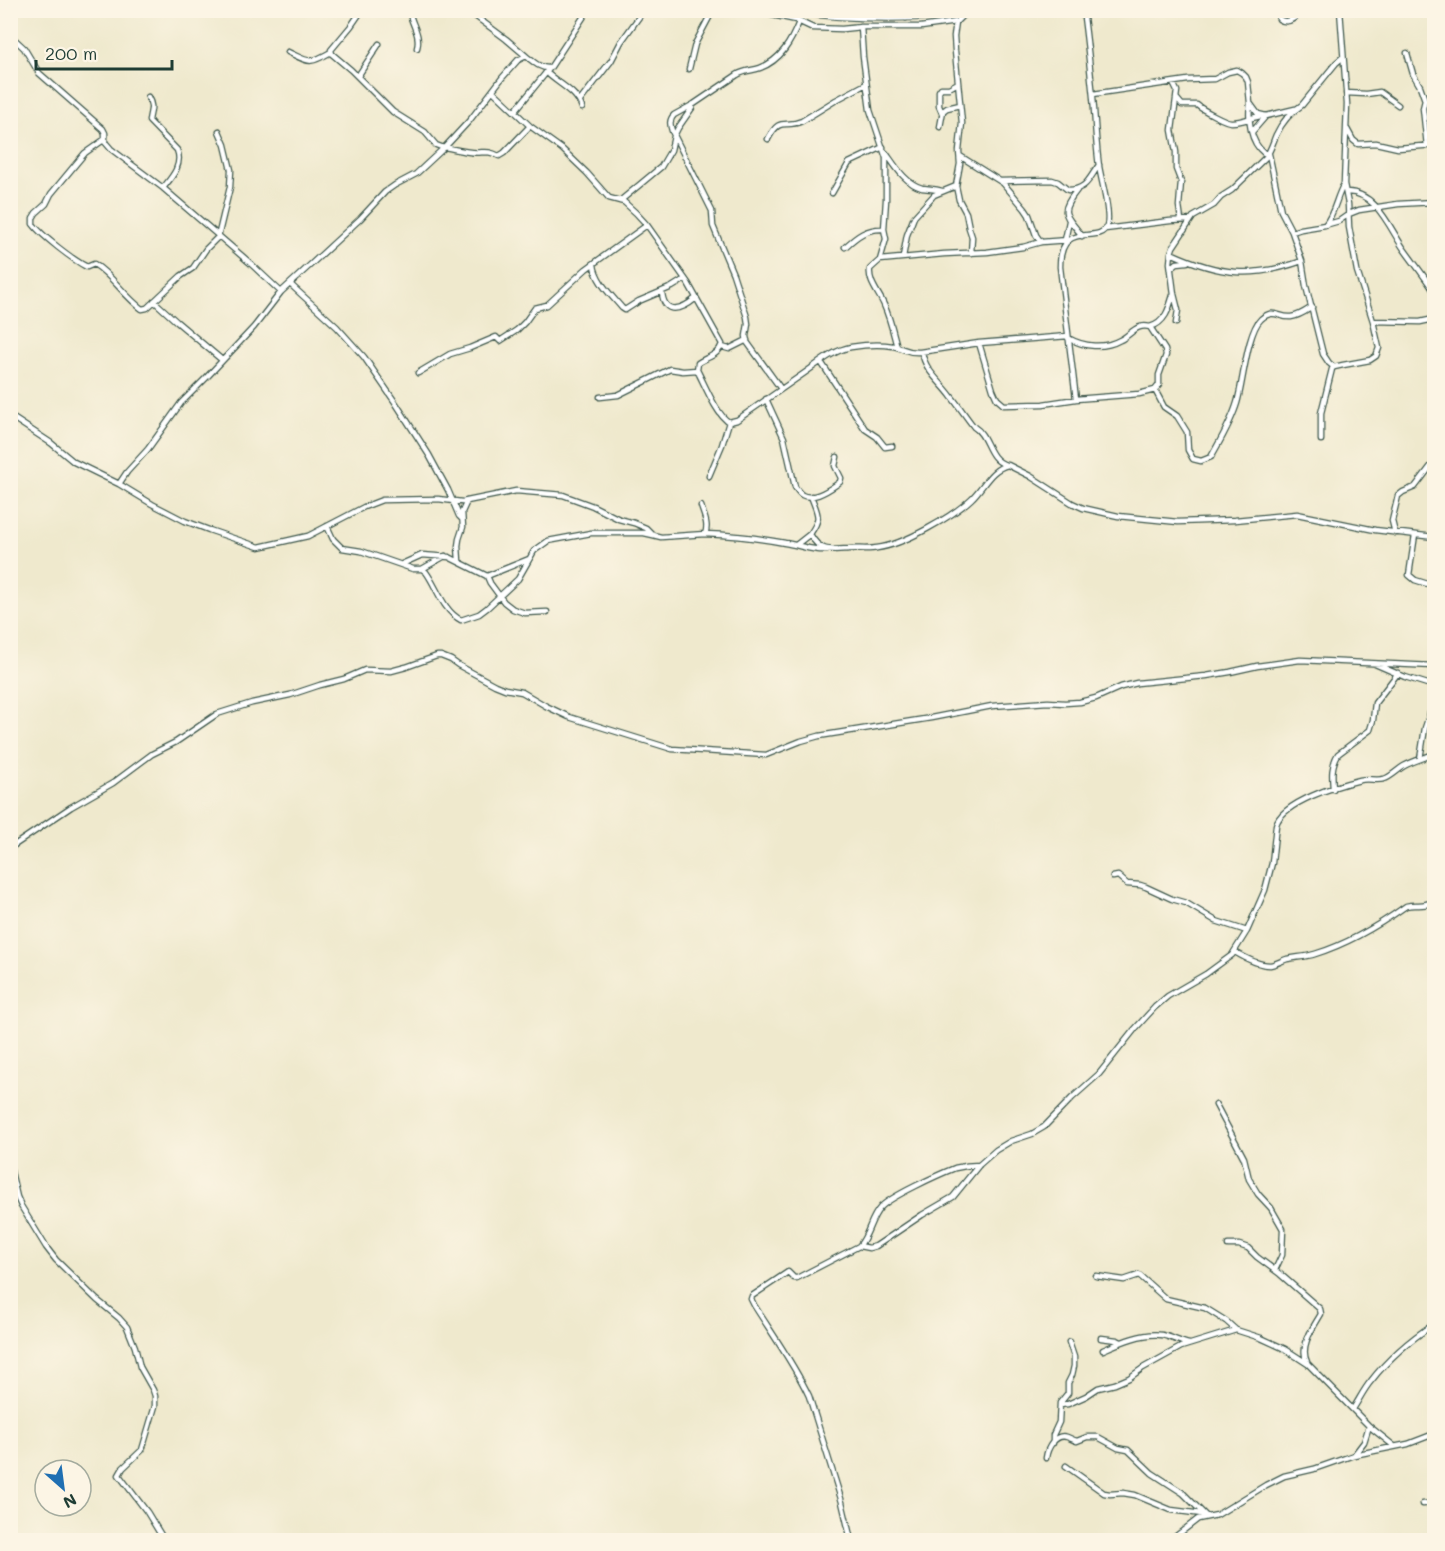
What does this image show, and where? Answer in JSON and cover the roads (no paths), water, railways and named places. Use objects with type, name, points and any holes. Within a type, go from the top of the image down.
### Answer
[{"type":"main road","points":[[782,10],[859,18],[963,15],[1000,10]]},
{"type":"street","points":[[288,52],[306,61],[331,52],[362,10]]},
{"type":"street","points":[[409,10],[419,39],[417,48]]},
{"type":"street","points":[[467,10],[539,66],[548,70],[575,95],[582,108]]},
{"type":"street","points":[[515,111],[548,70],[588,10]]},
{"type":"street","points":[[580,101],[611,61],[621,42],[644,10]]},
{"type":"street","points":[[689,69],[695,44],[713,10]]},
{"type":"street","points":[[748,10],[802,22],[813,28],[842,29],[921,27],[956,22],[963,15]]},
{"type":"street","points":[[891,10],[901,13],[906,18]]},
{"type":"street","points":[[1083,10],[1099,165],[1107,208],[1108,223],[1105,229]]},
{"type":"street","points":[[1277,10],[1279,19],[1287,22],[1302,10]]},
{"type":"street","points":[[1321,440],[1321,413],[1329,375],[1334,367],[1367,361],[1376,356],[1379,348],[1357,271],[1344,184],[1347,104],[1340,10]]},
{"type":"street","points":[[781,389],[747,340],[747,317],[733,274],[713,226],[712,211],[670,127],[672,118],[737,75],[763,68],[778,58],[791,41],[806,12]]},
{"type":"street","points":[[956,22],[954,36],[962,123],[960,164],[956,186],[972,237],[970,253]]},
{"type":"street","points":[[861,27],[871,118],[886,158],[884,230],[886,240],[879,260],[870,269],[870,277],[885,306],[897,347]]},
{"type":"street","points":[[862,40],[873,27]]},
{"type":"street","points":[[10,35],[24,48],[38,72],[104,129],[106,144],[114,152],[163,188],[281,292]]},
{"type":"street","points":[[358,76],[379,44]]},
{"type":"street","points":[[331,52],[393,112],[425,132],[436,145],[478,153],[489,151],[501,155],[530,126]]},
{"type":"street","points":[[1407,53],[1413,74],[1425,100],[1423,110],[1427,146]]},
{"type":"street","points":[[119,484],[132,465],[148,449],[181,402],[207,378],[254,327],[281,292],[360,219],[384,192],[416,174],[445,148],[502,78],[518,60],[526,56]]},
{"type":"street","points":[[1177,98],[1182,105],[1197,105],[1203,111],[1230,122],[1295,109],[1302,105],[1343,57]]},
{"type":"street","points":[[1093,94],[1188,80],[1215,79],[1238,70],[1248,82],[1254,143],[1264,153],[1269,153]]},
{"type":"street","points":[[940,127],[942,113],[939,106],[939,91],[941,88],[950,88],[958,83]]},
{"type":"street","points":[[1173,83],[1177,91],[1177,98],[1172,130],[1176,169],[1181,182],[1179,206],[1182,220]]},
{"type":"street","points":[[768,139],[777,126],[784,123],[795,124],[866,84]]},
{"type":"street","points":[[493,91],[530,126],[562,150],[609,198],[627,205],[647,225],[685,279],[721,341],[722,347],[717,353],[698,363],[697,370],[719,411],[729,422],[737,420],[839,350],[876,346],[922,352],[979,343],[1068,337],[1082,345],[1108,345],[1123,339],[1137,327],[1150,327],[1160,323],[1174,294]]},
{"type":"street","points":[[1346,93],[1380,92],[1398,105]]},
{"type":"street","points":[[148,98],[152,108],[148,121],[177,150],[179,155],[178,166],[163,188]]},
{"type":"street","points":[[1250,103],[1257,114],[1264,116]]},
{"type":"street","points":[[620,201],[661,167],[673,144],[674,136],[694,104]]},
{"type":"street","points":[[942,113],[947,108],[960,105]]},
{"type":"street","points":[[1176,322],[1178,310],[1174,294],[1171,253],[1190,220],[1235,188],[1269,153],[1282,124],[1295,109]]},
{"type":"street","points":[[1252,132],[1264,116]]},
{"type":"street","points":[[1346,127],[1358,144],[1376,143],[1398,148],[1434,145]]},
{"type":"street","points":[[105,139],[85,153],[51,194],[46,204],[36,213],[33,224],[75,260],[87,267],[94,264],[99,267],[140,308],[147,308],[181,276],[193,268],[206,249],[218,237],[230,187],[231,170],[219,131]]},
{"type":"street","points":[[456,135],[456,149]]},
{"type":"street","points":[[883,148],[903,176],[913,184],[942,191]]},
{"type":"street","points":[[832,194],[849,163],[883,148]]},
{"type":"street","points":[[1269,153],[1281,211],[1292,232],[1302,261],[1323,354],[1334,367]]},
{"type":"street","points":[[960,156],[1003,183],[1029,215],[1035,235],[1041,242]]},
{"type":"street","points":[[1082,236],[1069,221],[1066,213],[1067,205],[1077,190],[1088,182],[1099,165]]},
{"type":"street","points":[[1000,181],[1052,180],[1058,182],[1064,189],[1077,190]]},
{"type":"street","points":[[1325,225],[1332,215],[1344,184]]},
{"type":"street","points":[[903,257],[907,235],[914,217],[934,195],[956,186]]},
{"type":"street","points":[[1346,192],[1362,196],[1377,208],[1434,291]]},
{"type":"street","points":[[1292,232],[1339,221],[1359,210],[1434,201]]},
{"type":"street","points":[[879,260],[987,252],[1041,242],[1067,240],[1099,233],[1105,229],[1190,220]]},
{"type":"street","points":[[1069,221],[1067,240],[1060,251],[1059,267],[1076,399]]},
{"type":"street","points":[[418,373],[450,354],[496,337],[500,341],[525,322],[535,308],[547,304],[594,264],[647,225]]},
{"type":"street","points":[[846,247],[868,231],[884,230]]},
{"type":"street","points":[[1171,253],[1224,271],[1246,273],[1279,268],[1302,261]]},
{"type":"street","points":[[1171,268],[1177,263],[1191,261]]},
{"type":"street","points":[[594,264],[598,276],[624,309],[685,279]]},
{"type":"street","points":[[290,284],[337,327],[364,357],[429,455],[462,519]]},
{"type":"street","points":[[662,292],[665,303],[673,309],[686,306],[696,298]]},
{"type":"street","points":[[154,301],[222,360]]},
{"type":"street","points":[[1155,390],[1164,407],[1177,416],[1187,432],[1190,454],[1193,459],[1206,460],[1211,457],[1229,424],[1240,393],[1250,344],[1257,324],[1269,314],[1291,317],[1312,308]]},
{"type":"street","points":[[1373,321],[1420,322],[1434,319]]},
{"type":"street","points":[[979,343],[997,399],[1004,405],[1043,404],[1139,394],[1155,390],[1159,385],[1159,375],[1166,355],[1150,327]]},
{"type":"street","points":[[722,347],[729,349],[747,340]]},
{"type":"street","points":[[1070,356],[1082,345]]},
{"type":"street","points":[[922,352],[927,367],[979,431],[997,461],[1030,476],[1083,508],[1118,516],[1200,522],[1297,514],[1395,533],[1434,537]]},
{"type":"street","points":[[821,362],[865,429],[877,437],[885,447],[892,446]]},
{"type":"street","points":[[600,397],[618,395],[670,369],[697,370]]},
{"type":"street","points":[[766,399],[783,438],[795,487],[803,496],[811,496],[840,482],[835,466],[837,458]]},
{"type":"street","points":[[10,416],[51,443],[74,462],[119,484],[144,500],[185,521],[259,547],[303,538],[382,500],[467,501],[516,491],[563,495],[646,528],[653,535]]},
{"type":"street","points":[[709,476],[729,422]]},
{"type":"street","points":[[1395,533],[1392,521],[1398,496],[1415,487],[1434,462]]},
{"type":"street","points":[[422,569],[429,576],[450,611],[461,620],[479,614],[518,579],[534,551],[548,541],[580,534],[602,532],[661,537],[705,534],[751,538],[818,550],[877,548],[907,540],[959,509],[998,468],[1008,465]]},
{"type":"street","points":[[796,545],[810,534],[818,520],[811,496]]},
{"type":"street","points":[[459,561],[458,546],[463,527],[463,508],[467,501]]},
{"type":"street","points":[[701,506],[707,527],[705,534]]},
{"type":"street","points":[[327,526],[333,539],[342,548],[362,551],[413,569],[422,569],[446,556]]},
{"type":"street","points":[[810,534],[817,544],[827,550]]},
{"type":"street","points":[[1415,535],[1409,575],[1415,580],[1434,586]]},
{"type":"street","points":[[402,564],[422,555],[446,556],[487,576],[508,606],[519,612],[547,612]]},
{"type":"street","points":[[487,576],[529,559]]},
{"type":"street","points":[[10,848],[217,714],[252,702],[290,695],[320,684],[344,680],[365,670],[391,671],[437,656],[452,660],[495,685],[522,692],[584,723],[672,749],[766,755],[819,736],[992,706],[1080,702],[1137,683],[1230,672],[1284,661],[1434,666]]},
{"type":"street","points":[[1373,663],[1433,686],[1434,701],[1425,728],[1420,759]]},
{"type":"street","points":[[1333,789],[1332,771],[1335,759],[1338,754],[1370,730],[1375,703],[1398,673]]},
{"type":"street","points":[[859,1246],[869,1248],[876,1246],[922,1215],[945,1203],[960,1189],[979,1165],[1002,1146],[1044,1127],[1099,1074],[1155,1007],[1235,952],[1265,890],[1277,821],[1285,813],[1310,797],[1363,779],[1384,778],[1404,766],[1434,754]]},
{"type":"street","points":[[1113,878],[1117,876],[1127,884],[1150,888],[1186,903],[1216,921],[1246,930]]},
{"type":"street","points":[[1235,952],[1248,959],[1271,965],[1286,959],[1316,954],[1344,943],[1409,904],[1426,905],[1434,901]]},
{"type":"street","points":[[1216,1105],[1244,1158],[1256,1191],[1271,1208],[1283,1228],[1282,1256],[1275,1270]]},
{"type":"street","points":[[851,1540],[842,1502],[809,1396],[751,1297],[788,1272],[797,1278],[859,1246],[883,1205],[950,1170],[966,1165],[979,1165]]},
{"type":"street","points":[[10,1167],[21,1206],[46,1247],[56,1260],[97,1300],[124,1323],[131,1336],[140,1367],[153,1390],[155,1406],[142,1450],[119,1475],[147,1512],[164,1540]]},
{"type":"street","points":[[1228,1245],[1243,1246],[1319,1307],[1321,1314],[1304,1348],[1304,1356],[1308,1364]]},
{"type":"street","points":[[1096,1276],[1124,1280],[1139,1275],[1166,1299],[1205,1308],[1236,1330],[1285,1349],[1308,1364],[1369,1426],[1394,1446]]},
{"type":"street","points":[[1353,1409],[1370,1382],[1384,1366],[1413,1339],[1434,1324]]},
{"type":"street","points":[[1060,1405],[1098,1388],[1120,1382],[1173,1350],[1236,1330]]},
{"type":"street","points":[[1103,1350],[1126,1340],[1161,1335],[1191,1344]]},
{"type":"street","points":[[1101,1338],[1121,1342]]},
{"type":"street","points":[[1053,1443],[1053,1435],[1059,1422],[1060,1402],[1068,1393],[1068,1383],[1074,1366],[1074,1357],[1069,1342]]},
{"type":"street","points":[[1354,1455],[1364,1442],[1369,1426]]},
{"type":"street","points":[[1066,1466],[1104,1493],[1123,1492],[1171,1510],[1217,1515],[1284,1476],[1354,1455],[1408,1444],[1434,1434]]},
{"type":"street","points":[[1046,1458],[1048,1450],[1061,1437],[1077,1442],[1093,1436],[1098,1437],[1118,1448],[1128,1450],[1152,1473],[1183,1493],[1205,1515]]},
{"type":"street","points":[[1423,1504],[1434,1503]]},
{"type":"street","points":[[1171,1540],[1205,1515]]}]
